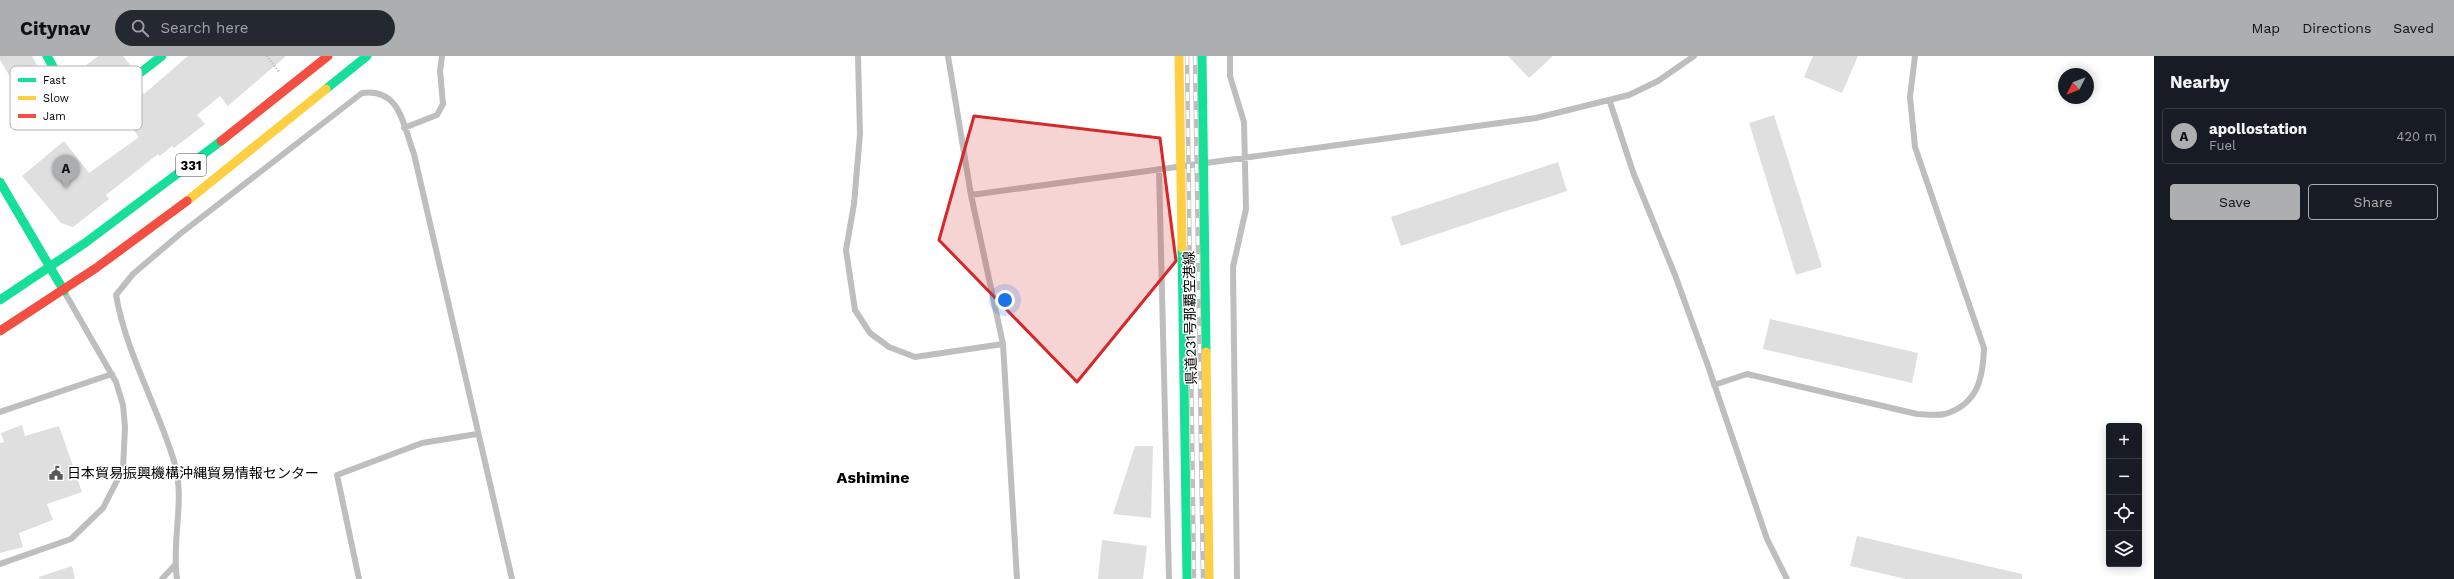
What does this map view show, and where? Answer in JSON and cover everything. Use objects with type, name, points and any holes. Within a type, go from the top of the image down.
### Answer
[{"type":"main road","points":[[47,56],[53,66]]},
{"type":"main road","points":[[142,72],[162,56]]},
{"type":"main road","name":"331","points":[[0,300],[50,267],[154,193],[328,56]]},
{"type":"main road","name":"331","points":[[0,331],[64,291],[179,206],[367,56]]},
{"type":"main road","name":"県道231号那覇空港線","points":[[1179,56],[1187,579]]},
{"type":"main road","name":"県道231号那覇空港線","points":[[1202,56],[1201,163],[1209,579]]},
{"type":"main road","points":[[0,182],[64,291]]},
{"type":"lane","points":[[404,128],[437,115],[443,104],[440,71],[442,56]]},
{"type":"lane","points":[[858,56],[860,134],[854,204],[846,250],[855,310],[870,333],[889,347],[916,357],[1003,344]]},
{"type":"lane","points":[[948,56],[971,195],[1003,344],[1017,579]]},
{"type":"lane","points":[[1230,56],[1230,76],[1244,122],[1246,209],[1233,267],[1236,579]]},
{"type":"lane","points":[[971,195],[1536,118],[1610,102],[1658,81],[1694,56]]},
{"type":"lane","points":[[1714,385],[1747,374],[1917,414],[1944,414],[1962,405],[1977,392],[1984,372],[1984,348],[1915,147],[1910,97],[1915,56]]},
{"type":"lane","points":[[177,579],[175,565],[179,510],[175,462],[121,322],[116,295],[133,274],[180,234],[362,94],[372,92],[388,96],[398,107],[414,154],[477,434],[512,579]]},
{"type":"lane","points":[[1610,102],[1633,172],[1675,275],[1767,539],[1787,579]]},
{"type":"lane","points":[[1159,169],[1169,579]]},
{"type":"lane","points":[[0,564],[71,539],[103,508],[123,469],[126,427],[123,405],[112,374],[64,291]]},
{"type":"lane","points":[[0,412],[112,374]]},
{"type":"lane","points":[[359,579],[337,475],[422,444],[477,434]]},
{"type":"lane","points":[[162,579],[175,565]]},
{"type":"path","points":[[266,56],[279,72]]},
{"type":"highlighted area","points":[[974,116],[1160,138],[1176,261],[1077,382],[939,240]]},
{"type":"building","points":[[0,56],[32,56],[38,66],[10,66],[10,77],[0,60]]},
{"type":"building","points":[[98,56],[123,56],[131,66],[85,66]]},
{"type":"building","points":[[188,56],[286,56],[228,106],[220,96],[197,115],[205,124],[174,148],[172,146],[160,156],[158,154],[106,195],[109,199],[73,227],[61,223],[22,176],[64,141],[89,173],[139,137],[134,130],[142,130],[142,93],[144,94]]},
{"type":"building","points":[[1508,56],[1553,56],[1529,78]]},
{"type":"building","points":[[1813,56],[1858,56],[1842,93],[1804,77]]},
{"type":"building","points":[[1774,115],[1822,267],[1796,275],[1749,123]]},
{"type":"building","points":[[1558,162],[1567,191],[1401,246],[1391,217]]},
{"type":"building","points":[[1770,319],[1918,353],[1912,383],[1763,349]]},
{"type":"building","points":[[22,425],[25,436],[59,426],[82,492],[47,504],[53,520],[19,533],[23,547],[0,553],[0,443],[4,442],[1,433]]},
{"type":"building","points":[[1135,446],[1153,446],[1151,518],[1113,514]]},
{"type":"building","points":[[1857,536],[2022,574],[2022,579],[1906,579],[1850,566]]},
{"type":"building","points":[[1102,540],[1147,546],[1143,579],[1098,579]]},
{"type":"building","points":[[72,566],[75,579],[39,579],[39,577]]},
{"type":"railway","points":[[1187,56],[1194,579]]},
{"type":"railway","points":[[1195,56],[1203,579]]},
{"type":"traffic: fast","points":[[47,56],[53,66]]},
{"type":"traffic: fast","points":[[142,72],[162,56]]},
{"type":"traffic: fast","points":[[326,89],[367,56]]},
{"type":"traffic: fast","points":[[1202,56],[1206,352]]},
{"type":"traffic: fast","points":[[0,300],[85,243],[221,141]]},
{"type":"traffic: fast","points":[[0,182],[64,291]]},
{"type":"traffic: fast","points":[[1182,248],[1187,579]]},
{"type":"traffic: slow","points":[[1179,56],[1182,248]]},
{"type":"traffic: slow","points":[[187,201],[326,89]]},
{"type":"traffic: slow","points":[[1206,352],[1209,579]]},
{"type":"traffic: jam","points":[[221,141],[328,56]]},
{"type":"traffic: jam","points":[[0,331],[96,268],[187,201]]},
{"type":"place","name":"apollostation","points":[[66,188]]},
{"type":"place","name":"日本貿易振興機構沖縄貿易情報センター","points":[[56,473]]},
{"type":"district","name":"Ashimine","points":[[873,477]]}]
